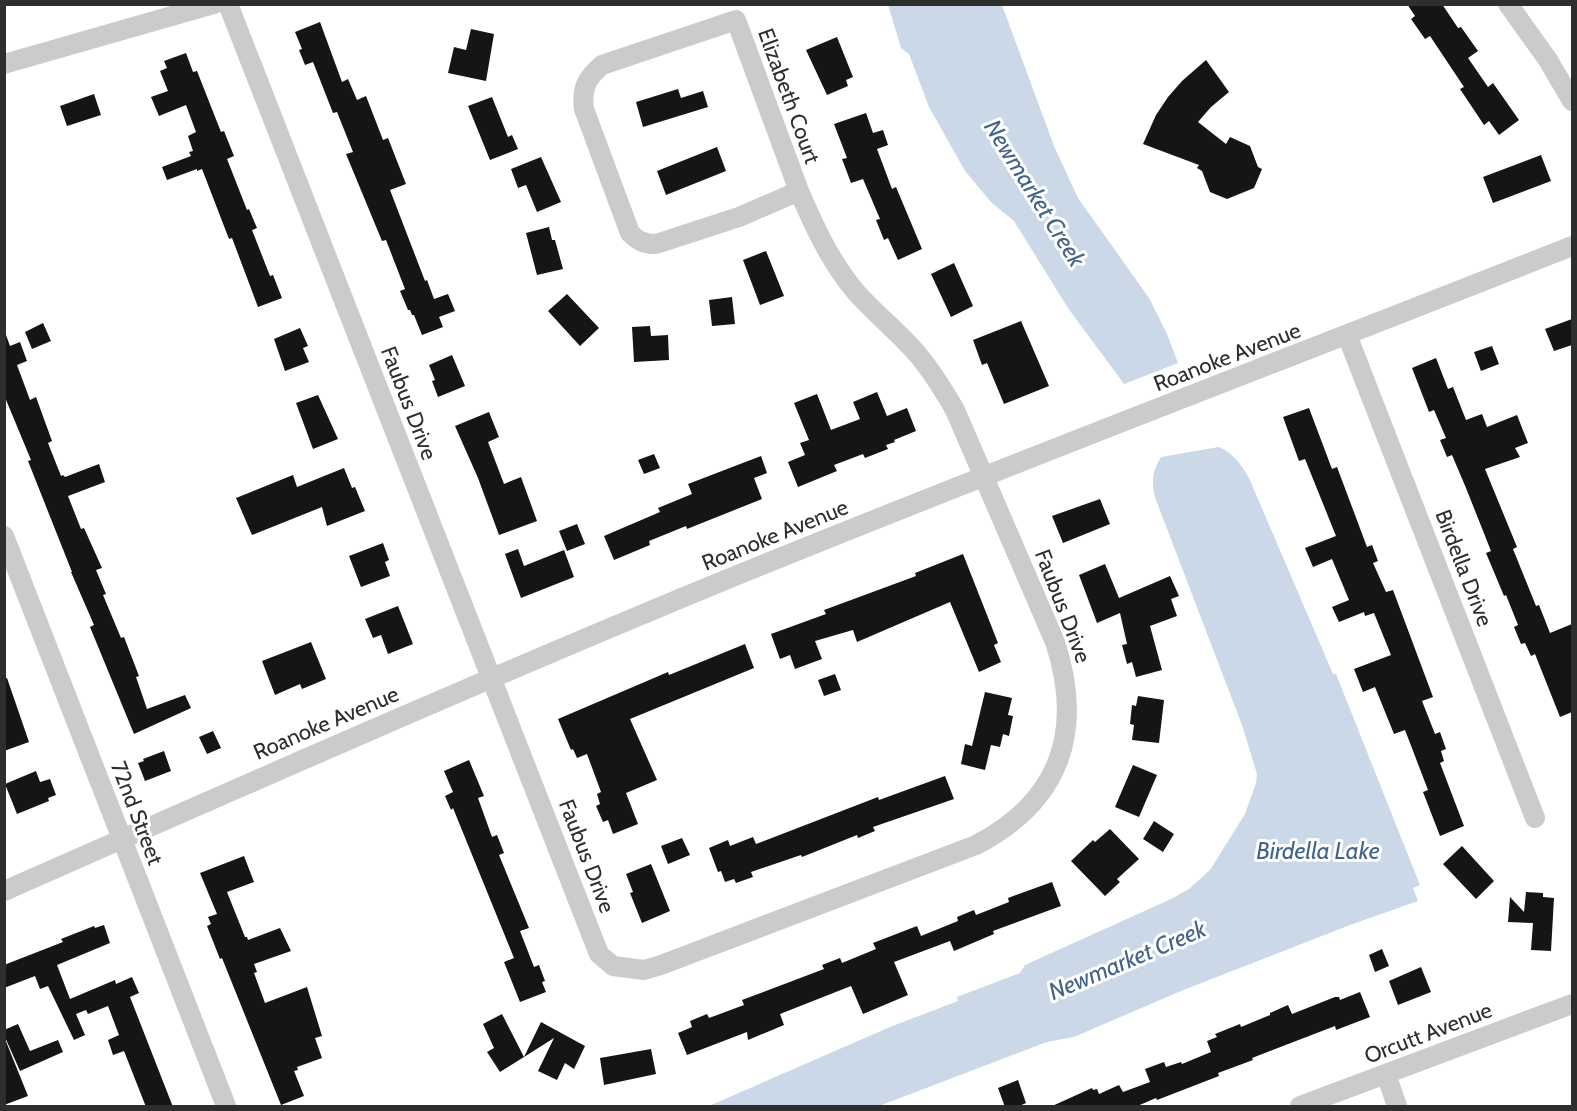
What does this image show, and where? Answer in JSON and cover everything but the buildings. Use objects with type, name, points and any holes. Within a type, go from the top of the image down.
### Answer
[{"type":"street","points":[[4,64],[214,4]]},
{"type":"street","name":"Faubus Drive","points":[[228,4],[599,954],[613,966],[644,970],[661,965],[976,845],[1004,829],[1041,793],[1055,770],[1064,746],[1068,720],[1065,680],[1055,642],[985,477]]},
{"type":"street","points":[[1508,4],[1548,60],[1572,101]]},
{"type":"street","name":"Elizabeth Court","points":[[799,191],[740,217],[656,244],[646,244],[637,240],[630,232],[584,109],[582,97],[584,85],[590,75],[602,64],[736,20],[816,231],[854,290],[920,357],[939,382],[955,410],[985,477]]},
{"type":"street","name":"Roanoke Avenue","points":[[4,891],[313,754],[701,590],[1572,246]]},
{"type":"street","name":"Birdella Drive","points":[[1347,335],[1535,818]]},
{"type":"street","name":"72nd Street","points":[[4,536],[226,1107]]},
{"type":"street","name":"Orcutt Avenue","points":[[1300,1107],[1572,1004]]},
{"type":"street","points":[[1386,1074],[1397,1107]]},
{"type":"water","name":"Newmarket Creek","points":[[888,5],[1002,5],[1054,146],[1078,198],[1149,298],[1178,363],[1124,384],[1068,308],[1014,221],[991,202],[965,171],[929,107],[909,54],[901,48]]},
{"type":"water","name":"Birdella Lake","points":[[1219,447],[1237,460],[1249,478],[1333,674],[1336,674],[1420,885],[1413,888],[1418,901],[1181,991],[1074,1037],[1047,1042],[879,1106],[709,1106],[890,1027],[958,1001],[957,997],[1020,973],[1025,965],[1171,899],[1189,889],[1210,870],[1245,814],[1257,774],[1242,725],[1156,500],[1153,483],[1154,473],[1161,457]]}]
